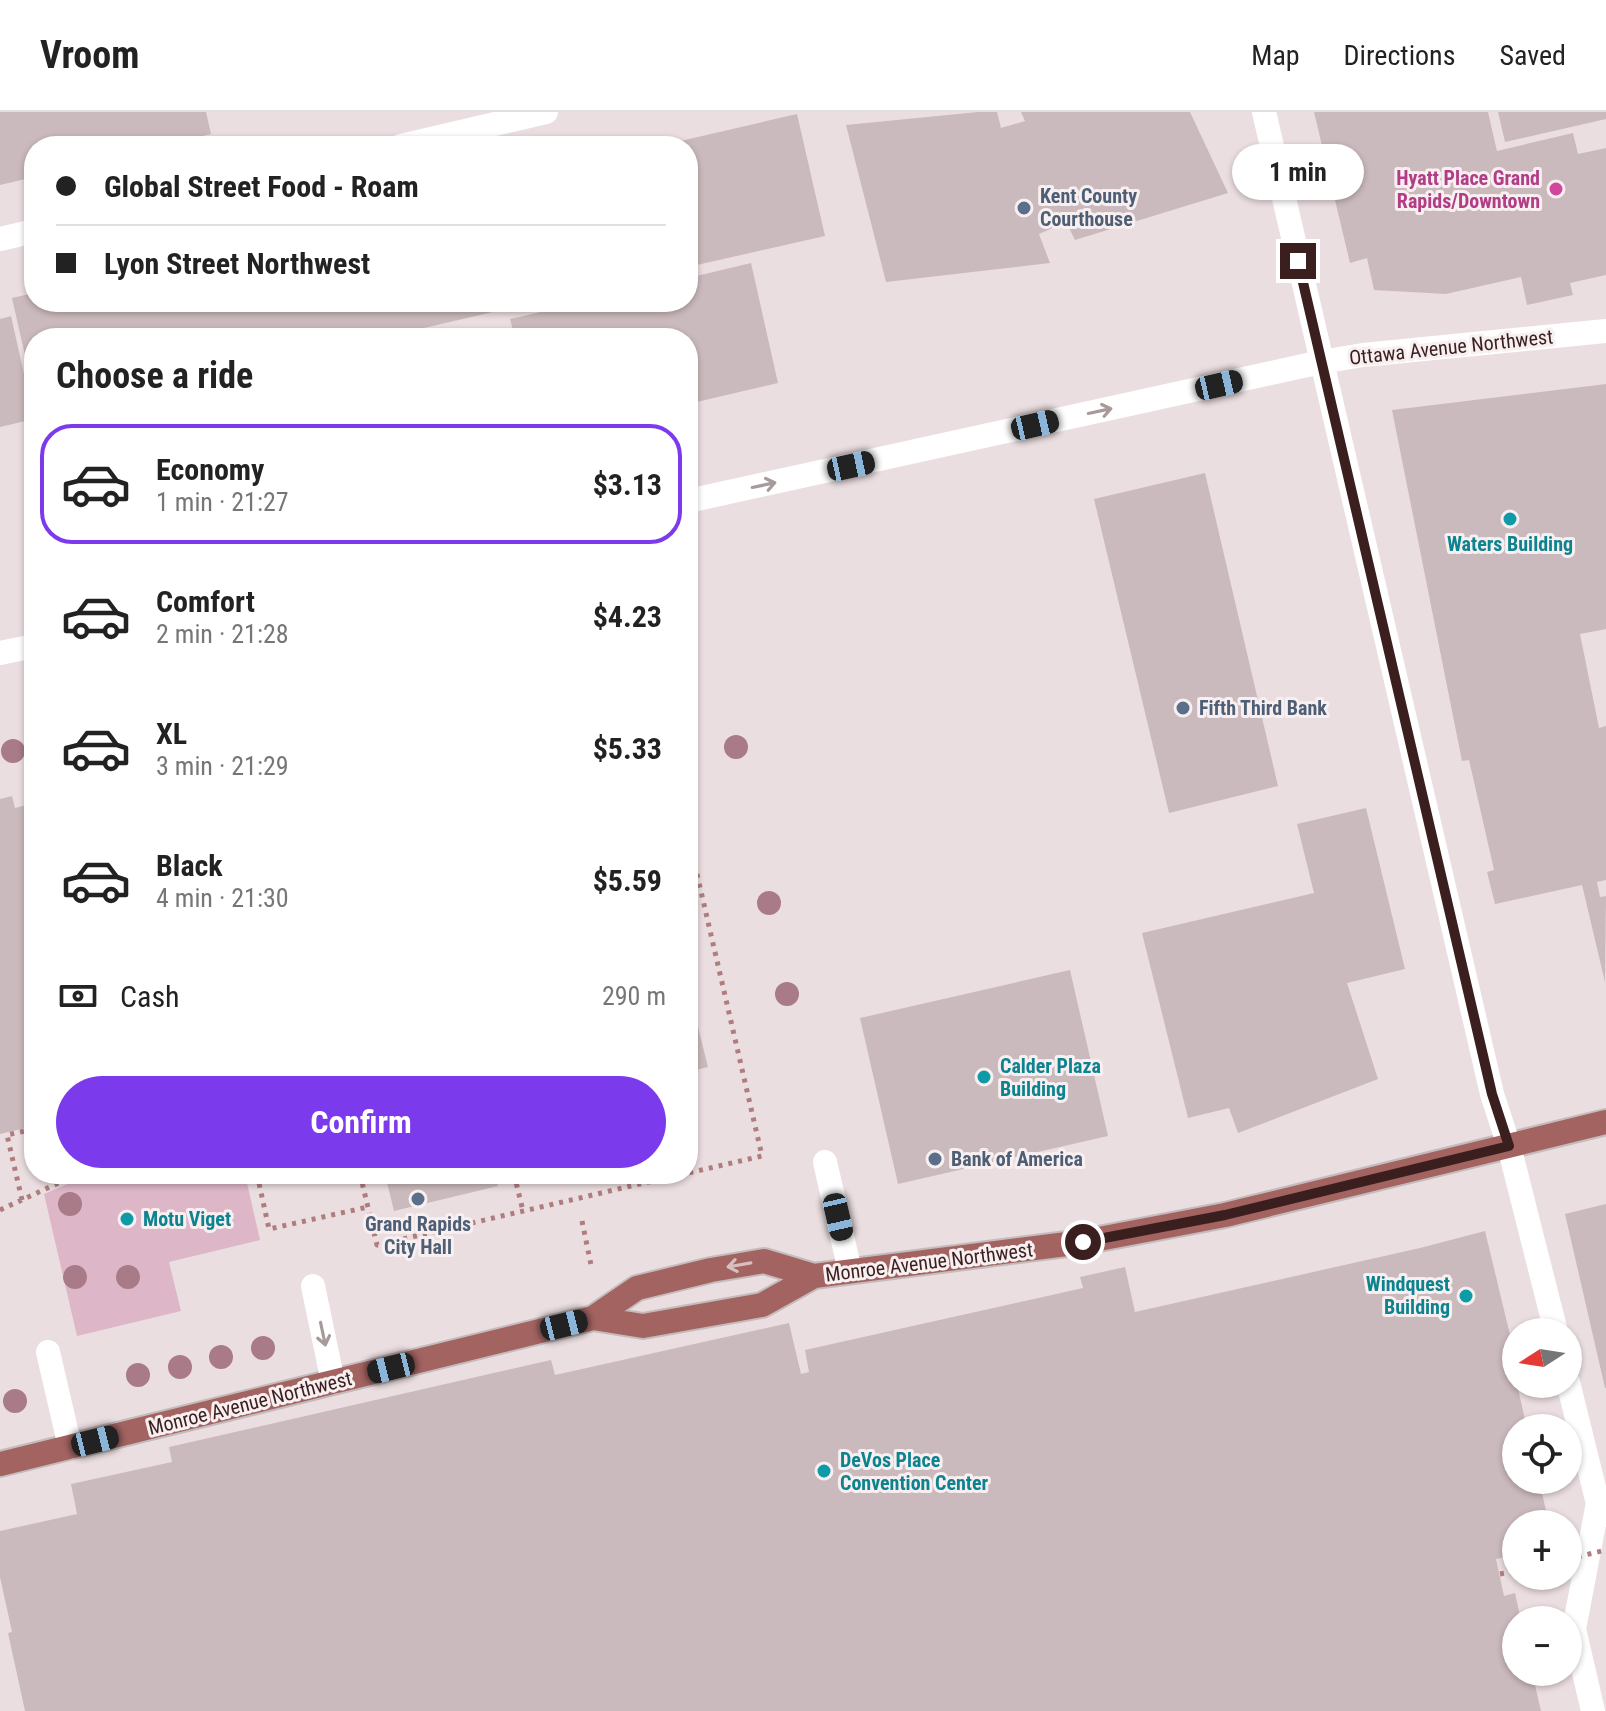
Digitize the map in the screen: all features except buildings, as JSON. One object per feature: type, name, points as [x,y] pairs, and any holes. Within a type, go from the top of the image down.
[{"type":"main road","name":"Monroe Avenue Northwest","points":[[593,1318],[643,1326],[762,1305],[814,1276],[1083,1242],[1225,1215],[1606,1122]]},
{"type":"main road","name":"Monroe Avenue Northwest","points":[[0,1464],[593,1318],[637,1288],[711,1270],[764,1261],[814,1276]]},
{"type":"street","points":[[427,136],[465,121],[546,112]]},
{"type":"street","points":[[1264,112],[1492,1094],[1509,1146],[1552,1318]]},
{"type":"street","points":[[0,239],[24,233]]},
{"type":"street","name":"Ottawa Avenue Northwest","points":[[698,499],[1321,362],[1363,355],[1606,331]]},
{"type":"street","points":[[0,653],[24,648]]},
{"type":"street","points":[[825,1162],[850,1271]]},
{"type":"street","points":[[313,1286],[333,1382]]},
{"type":"street","points":[[48,1352],[70,1447]]},
{"type":"street","points":[[1572,1398],[1606,1539]]},
{"type":"street","points":[[1593,1711],[1574,1629],[1598,1503]]},
{"type":"path","points":[[698,882],[762,1156],[698,1171]]},
{"type":"path","points":[[22,1200],[7,1135],[24,1131]]},
{"type":"path","points":[[0,1210],[56,1184]]},
{"type":"path","points":[[259,1184],[269,1229],[368,1207]]},
{"type":"path","points":[[362,1184],[377,1245],[642,1184]]},
{"type":"path","points":[[516,1184],[523,1211]]},
{"type":"path","points":[[582,1221],[591,1265]]},
{"type":"path","points":[[1582,1556],[1606,1550]]},
{"type":"shaded area","points":[[68,1184],[247,1184],[260,1240],[169,1262],[181,1311],[77,1336],[44,1194]]},
{"type":"place","name":"Hyatt Place Grand Rapids/Downtown","points":[[1556,189]]},
{"type":"place","name":"Kent County Courthouse","points":[[1024,208]]},
{"type":"place","name":"Waters Building","points":[[1510,519]]},
{"type":"place","name":"Fifth Third Bank","points":[[1183,708]]},
{"type":"place","name":"Calder Plaza Building","points":[[984,1077]]},
{"type":"place","name":"Bank of America","points":[[935,1159]]},
{"type":"place","name":"Grand Rapids City Hall","points":[[418,1199]]},
{"type":"place","name":"Motu Viget","points":[[127,1219]]},
{"type":"place","name":"Windquest Building","points":[[1466,1296]]},
{"type":"place","name":"DeVos Place Convention Center","points":[[824,1471]]},
{"type":"route","points":[[1083,1242],[1225,1215],[1509,1146],[1492,1094],[1298,261]]}]
